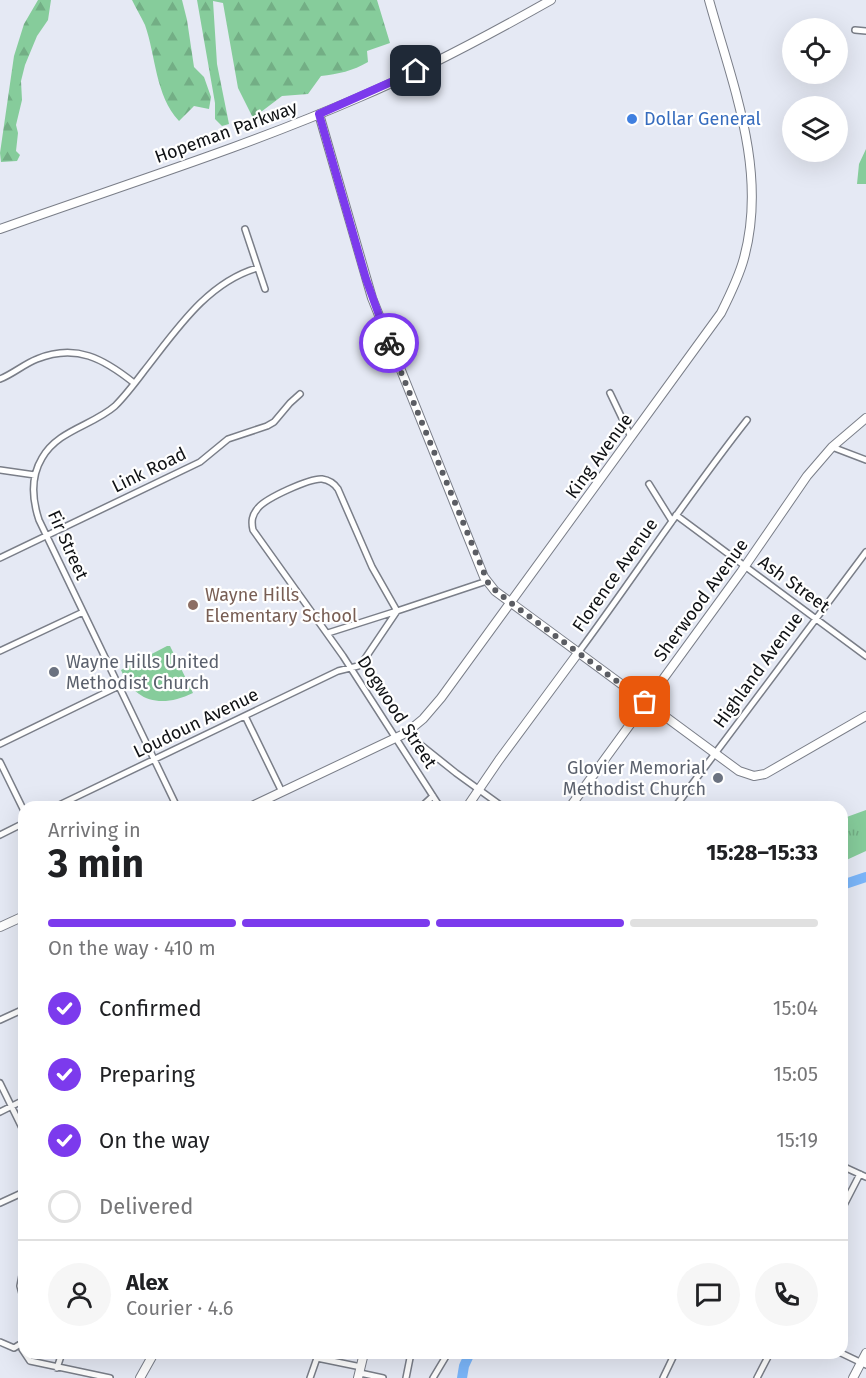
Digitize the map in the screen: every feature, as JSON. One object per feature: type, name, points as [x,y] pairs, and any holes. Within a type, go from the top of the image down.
[{"type":"street","name":"Hopeman Parkway","points":[[0,229],[319,114],[437,62],[551,0]]},
{"type":"street","name":"King Avenue","points":[[263,801],[406,733],[428,715],[721,313],[741,269],[748,243],[753,187],[749,152],[709,0]]},
{"type":"street","points":[[855,30],[866,31]]},
{"type":"street","points":[[319,114],[372,298],[487,581],[495,591],[744,774],[760,776],[866,716]]},
{"type":"street","points":[[245,229],[256,268],[265,289]]},
{"type":"street","name":"Fir Street","points":[[174,801],[39,520],[34,500],[35,475],[41,459],[54,443],[109,410],[208,296],[229,280],[256,268]]},
{"type":"street","points":[[0,378],[38,358],[70,352],[101,359],[134,383]]},
{"type":"street","points":[[610,393],[631,437]]},
{"type":"street","name":"Link Road","points":[[0,558],[200,462],[228,439],[267,426],[278,418],[300,394]]},
{"type":"street","name":"Sherwood Avenue","points":[[574,801],[745,566],[807,476],[832,447],[866,418]]},
{"type":"street","name":"Florence Avenue","points":[[471,801],[627,587],[676,515],[747,420]]},
{"type":"street","points":[[832,447],[866,459]]},
{"type":"street","points":[[0,470],[35,475]]},
{"type":"street","name":"Dogwood Street","points":[[398,611],[372,567],[338,489],[330,481],[313,480],[264,502],[256,510],[252,524],[255,536],[328,633],[436,801]]},
{"type":"street","points":[[649,484],[672,521]]},
{"type":"street","name":"Ash Street","points":[[676,515],[866,656]]},
{"type":"street","name":"Highland Avenue","points":[[679,801],[866,552]]},
{"type":"street","points":[[328,633],[487,581]]},
{"type":"street","points":[[351,668],[358,666],[364,660],[398,611]]},
{"type":"street","points":[[0,651],[82,612]]},
{"type":"street","name":"Loudoun Avenue","points":[[68,801],[338,671],[351,668]]},
{"type":"street","points":[[0,744],[119,686]]},
{"type":"street","points":[[245,716],[282,792]]},
{"type":"street","points":[[406,733],[495,801]]},
{"type":"street","points":[[0,762],[19,801]]},
{"type":"street","points":[[428,801],[433,796]]},
{"type":"street","points":[[0,835],[18,826]]},
{"type":"street","points":[[0,927],[18,919]]},
{"type":"street","points":[[0,1020],[18,1012]]},
{"type":"street","points":[[0,1083],[18,1120]]},
{"type":"street","points":[[0,1112],[18,1103]]},
{"type":"street","points":[[848,1169],[863,1176],[848,1200]]},
{"type":"street","points":[[0,1203],[18,1194]]},
{"type":"street","points":[[0,1342],[14,1348],[18,1346]]},
{"type":"street","points":[[853,1378],[863,1364],[866,1353]]},
{"type":"street","points":[[848,1356],[863,1364]]},
{"type":"street","points":[[28,1359],[57,1368],[110,1378]]},
{"type":"street","points":[[57,1368],[60,1359]]},
{"type":"street","points":[[142,1377],[151,1359]]},
{"type":"street","points":[[310,1378],[317,1359]]},
{"type":"street","points":[[320,1359],[360,1373],[383,1378]]},
{"type":"street","points":[[406,1378],[410,1359]]},
{"type":"street","points":[[433,1378],[444,1359]]},
{"type":"street","points":[[663,1378],[672,1359]]},
{"type":"street","points":[[757,1378],[767,1359]]},
{"type":"green space","points":[[38,0],[51,0],[48,20],[37,36],[21,81],[22,100],[16,125],[18,133],[16,151],[20,155],[17,161],[1,162],[0,153],[14,56],[24,24]]},
{"type":"green space","points":[[132,0],[182,0],[194,67],[204,77],[211,97],[209,109],[194,106],[179,121],[171,111],[157,75],[145,25]]},
{"type":"green space","points":[[197,0],[377,0],[390,43],[367,51],[368,62],[345,72],[321,76],[308,94],[282,96],[253,118],[238,88],[223,3],[213,1],[217,64],[229,124],[222,126],[215,119],[215,103]]},
{"type":"green space","points":[[866,149],[866,184],[857,184],[859,164]]},
{"type":"green space","points":[[170,646],[193,693],[171,700],[151,700],[134,690],[121,670]]},
{"type":"green space","points":[[866,810],[866,851],[848,859],[848,817]]},
{"type":"waterway","points":[[848,883],[866,877]]},
{"type":"waterway","points":[[462,1378],[467,1359]]},
{"type":"way so far","points":[[389,343],[489,585],[645,702]]},
{"type":"place","name":"Dollar General","points":[[632,119]]},
{"type":"place","name":"Wayne Hills Elementary School","points":[[193,605]]},
{"type":"place","name":"Wayne Hills United Methodist Church","points":[[54,672]]},
{"type":"place","name":"Glovier Memorial Methodist Church","points":[[718,778]]},
{"type":"route","points":[[389,343],[366,279],[319,114],[416,71]]}]
